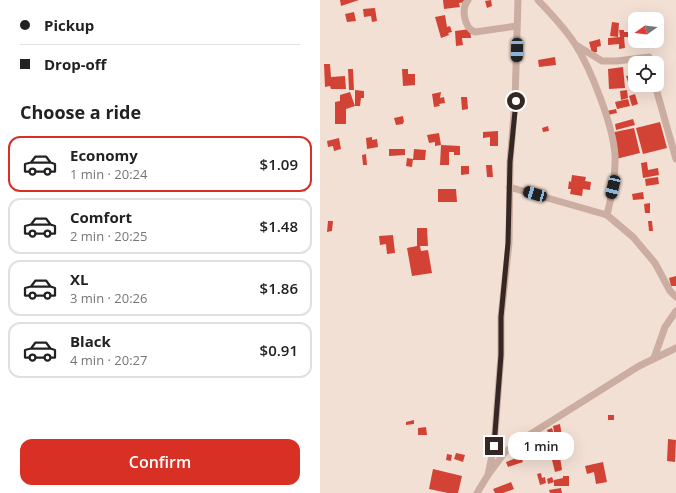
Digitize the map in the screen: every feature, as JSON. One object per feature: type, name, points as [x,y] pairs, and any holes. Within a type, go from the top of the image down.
[{"type":"street","points":[[468,0],[464,9],[466,23],[470,30],[476,32],[517,26]]},
{"type":"street","points":[[488,475],[494,446],[501,355],[501,317],[508,243],[510,162],[516,101],[518,0]]},
{"type":"street","points":[[538,0],[575,44],[595,84],[614,144],[615,156],[613,187],[607,215]]},
{"type":"street","points":[[575,44],[602,61],[628,60]]},
{"type":"street","points":[[657,92],[676,159]]},
{"type":"street","points":[[509,187],[607,215],[633,237],[655,263],[670,291],[676,297]]},
{"type":"street","points":[[654,358],[665,327],[676,311]]},
{"type":"street","points":[[477,493],[504,452],[654,358],[676,348]]},
{"type":"building","points":[[340,0],[359,0],[341,6]]},
{"type":"building","points":[[443,0],[464,0],[465,2],[459,3],[460,7],[444,9]]},
{"type":"building","points":[[491,0],[492,6],[487,8],[485,1]]},
{"type":"building","points":[[375,8],[377,21],[372,22],[371,16],[364,17],[363,9]]},
{"type":"building","points":[[354,12],[356,21],[347,22],[345,14]]},
{"type":"building","points":[[445,15],[447,27],[450,26],[452,32],[441,38],[435,17]]},
{"type":"building","points":[[612,22],[619,23],[618,37],[610,36]]},
{"type":"building","points":[[470,29],[471,38],[462,38],[463,45],[456,46],[455,31]]},
{"type":"building","points":[[619,30],[628,32],[628,37],[624,37],[625,48],[619,49],[619,44],[608,45],[608,38],[620,37]]},
{"type":"building","points":[[600,39],[601,46],[597,47],[597,52],[592,53],[589,42]]},
{"type":"building","points":[[555,57],[556,65],[539,67],[538,60]]},
{"type":"building","points":[[324,64],[330,64],[331,77],[345,76],[346,89],[331,89],[330,86],[325,87]]},
{"type":"building","points":[[623,67],[625,88],[609,89],[608,69]]},
{"type":"building","points":[[348,69],[353,69],[354,90],[349,90]]},
{"type":"building","points":[[402,69],[408,69],[408,74],[415,74],[415,85],[403,86]]},
{"type":"building","points":[[355,90],[364,91],[364,98],[361,98],[360,106],[355,106]]},
{"type":"building","points":[[627,90],[628,98],[621,100],[620,91]]},
{"type":"building","points":[[350,92],[355,106],[346,109],[346,124],[335,124],[335,102],[340,101],[340,95]]},
{"type":"building","points":[[441,92],[440,98],[444,97],[445,103],[434,107],[432,94]]},
{"type":"building","points":[[635,94],[638,104],[632,106],[629,96]]},
{"type":"building","points":[[461,97],[467,97],[468,109],[462,110]]},
{"type":"building","points":[[628,99],[630,106],[617,109],[615,102]]},
{"type":"building","points":[[616,109],[617,113],[608,115],[607,111]]},
{"type":"building","points":[[403,116],[403,124],[396,125],[394,118]]},
{"type":"building","points":[[633,119],[635,125],[616,130],[615,124]]},
{"type":"building","points":[[660,122],[667,148],[643,154],[636,128]]},
{"type":"building","points":[[548,126],[549,131],[543,132],[542,128]]},
{"type":"building","points":[[634,128],[640,153],[616,159],[610,133]]},
{"type":"building","points":[[498,131],[498,146],[490,146],[490,137],[483,138],[483,132]]},
{"type":"building","points":[[439,133],[441,145],[435,146],[435,142],[429,143],[427,135]]},
{"type":"building","points":[[372,137],[372,140],[377,139],[378,147],[367,149],[366,138]]},
{"type":"building","points":[[339,138],[341,149],[334,151],[333,146],[328,147],[327,141]]},
{"type":"building","points":[[441,145],[460,146],[460,155],[454,155],[454,152],[449,152],[449,165],[440,165]]},
{"type":"building","points":[[389,149],[405,149],[405,155],[389,156]]},
{"type":"building","points":[[414,149],[426,150],[425,160],[413,160]]},
{"type":"building","points":[[366,154],[367,165],[363,165],[362,155]]},
{"type":"building","points":[[407,158],[413,159],[412,167],[406,166]]},
{"type":"building","points":[[647,162],[648,170],[658,168],[659,175],[643,178],[641,163]]},
{"type":"building","points":[[486,165],[492,165],[493,177],[487,177]]},
{"type":"building","points":[[461,166],[469,166],[469,174],[461,175]]},
{"type":"building","points":[[572,175],[586,177],[585,181],[591,182],[590,190],[583,189],[582,196],[570,194],[571,189],[568,189],[569,181],[571,182]]},
{"type":"building","points":[[658,177],[659,184],[646,186],[645,179]]},
{"type":"building","points":[[438,189],[456,189],[457,202],[438,202]]},
{"type":"building","points":[[643,192],[644,199],[633,200],[632,194]]},
{"type":"building","points":[[650,203],[650,213],[645,213],[644,204]]},
{"type":"building","points":[[328,221],[333,221],[332,231],[327,232]]},
{"type":"building","points":[[648,221],[652,221],[653,231],[649,231]]},
{"type":"building","points":[[417,228],[427,228],[428,246],[420,246],[421,251],[428,250],[432,273],[412,276],[407,248],[417,246]]},
{"type":"building","points":[[393,235],[395,253],[387,254],[386,244],[380,245],[379,236]]},
{"type":"building","points":[[676,276],[676,286],[671,286],[669,278]]},
{"type":"building","points":[[608,415],[614,415],[614,420],[608,420]]},
{"type":"building","points":[[414,420],[414,424],[406,425],[406,422]]},
{"type":"building","points":[[560,424],[562,436],[555,437],[553,426]]},
{"type":"building","points":[[426,427],[427,435],[418,435],[418,428]]},
{"type":"building","points":[[552,428],[556,441],[545,445],[542,434],[548,433],[547,430]]},
{"type":"building","points":[[540,434],[542,443],[537,445],[535,436]]},
{"type":"building","points":[[668,439],[676,440],[675,462],[667,461]]},
{"type":"building","points":[[456,453],[465,455],[463,462],[454,459]]},
{"type":"building","points":[[447,454],[452,455],[451,461],[446,460]]},
{"type":"building","points":[[557,455],[558,458],[560,457],[562,470],[555,472],[551,456]]},
{"type":"building","points":[[521,456],[523,462],[508,467],[506,462]]},
{"type":"building","points":[[603,462],[607,482],[596,484],[594,472],[587,474],[585,466]]},
{"type":"building","points":[[433,469],[462,476],[458,493],[448,493],[429,489]]},
{"type":"building","points":[[541,473],[542,478],[545,477],[546,483],[540,485],[537,474]]},
{"type":"building","points":[[563,476],[569,476],[569,486],[554,486],[554,480],[563,478]]},
{"type":"building","points":[[552,477],[554,482],[548,484],[547,479]]},
{"type":"building","points":[[511,482],[514,489],[503,493],[495,493],[493,489]]},
{"type":"building","points":[[561,488],[562,493],[550,493],[549,490]]},
{"type":"route","points":[[494,446],[501,355],[501,317],[509,226],[510,162],[516,101]]}]
